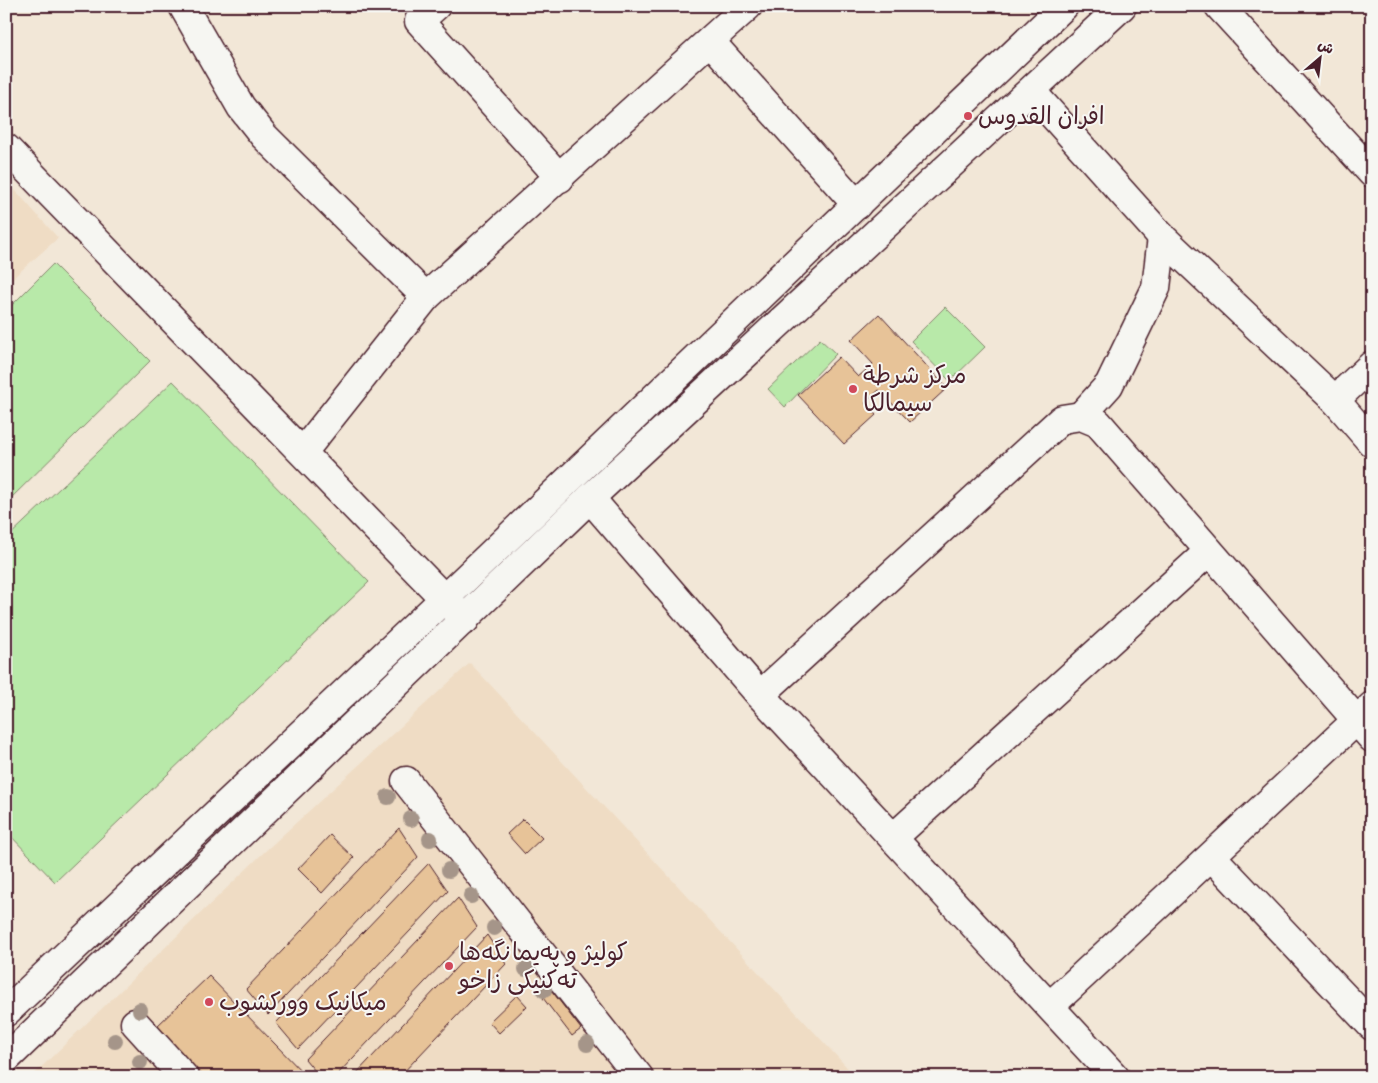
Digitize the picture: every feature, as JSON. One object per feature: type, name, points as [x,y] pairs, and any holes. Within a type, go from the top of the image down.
[{"type":"street","points":[[183,6],[241,107],[264,136],[426,296]]},
{"type":"street","points":[[303,452],[426,296],[560,178],[748,6]]},
{"type":"street","points":[[6,1012],[444,598],[1064,6]]},
{"type":"street","points":[[6,1060],[590,498],[1032,92],[1122,6]]},
{"type":"street","points":[[1219,6],[1372,173]]},
{"type":"street","points":[[420,11],[560,178]]},
{"type":"street","points":[[710,42],[856,205]]},
{"type":"street","points":[[1032,92],[1162,237],[1335,400],[1372,443]]},
{"type":"street","points":[[6,148],[465,620]]},
{"type":"street","points":[[1081,416],[1109,385],[1156,288],[1162,237]]},
{"type":"street","points":[[1335,400],[1372,364]]},
{"type":"street","points":[[760,695],[1062,419],[1081,416],[1098,423],[1208,552],[1367,721],[1212,857],[1050,1006]]},
{"type":"street","points":[[590,498],[760,695],[1116,1077]]},
{"type":"street","points":[[893,838],[1208,552]]},
{"type":"street","points":[[406,781],[639,1077]]},
{"type":"street","points":[[1212,857],[1372,1026]]},
{"type":"street","points":[[134,1024],[184,1077]]},
{"type":"shaded area","points":[[6,180],[58,238],[6,284]]},
{"type":"shaded area","name":"كوليژ و په‌يمانگه‌ها ته‌كنيكى زاخو","points":[[470,663],[856,1077],[31,1077],[261,855]]},
{"type":"green space","points":[[53,264],[150,361],[6,503],[6,311]]},
{"type":"green space","points":[[945,307],[985,347],[950,381],[911,341]]},
{"type":"green space","points":[[820,339],[836,354],[785,407],[768,389]]},
{"type":"green space","points":[[173,381],[369,582],[55,882],[6,831],[6,539]]},
{"type":"building","points":[[879,314],[947,388],[910,422],[879,390],[865,403],[876,415],[844,444],[798,395],[839,357],[858,377],[873,364],[851,340]]},
{"type":"building","points":[[523,819],[542,838],[525,854],[507,834]]},
{"type":"building","points":[[399,828],[418,857],[268,1015],[246,989]]},
{"type":"building","points":[[330,835],[354,858],[322,893],[298,869]]},
{"type":"building","points":[[429,863],[448,891],[298,1049],[276,1023]]},
{"type":"building","points":[[458,898],[477,927],[335,1077],[320,1077],[305,1059]]},
{"type":"building","points":[[487,935],[506,964],[399,1077],[353,1077]]},
{"type":"building","name":"میکانیک وورکشوب","points":[[209,976],[307,1077],[204,1077],[156,1027]]},
{"type":"building","points":[[552,991],[581,1029],[572,1036],[543,998]]},
{"type":"building","points":[[517,995],[527,1006],[499,1033],[489,1022]]},
{"type":"place","name":"افران القدوس","points":[[968,116]]},
{"type":"place","name":"مركز شرطة سيمالكا","points":[[853,389]]},
{"type":"place","name":"كوليژ و په‌يمانگه‌ها ته‌كنيكى زاخو","points":[[449,966]]},
{"type":"place","name":"میکانیک وورکشوب","points":[[209,1002]]}]
